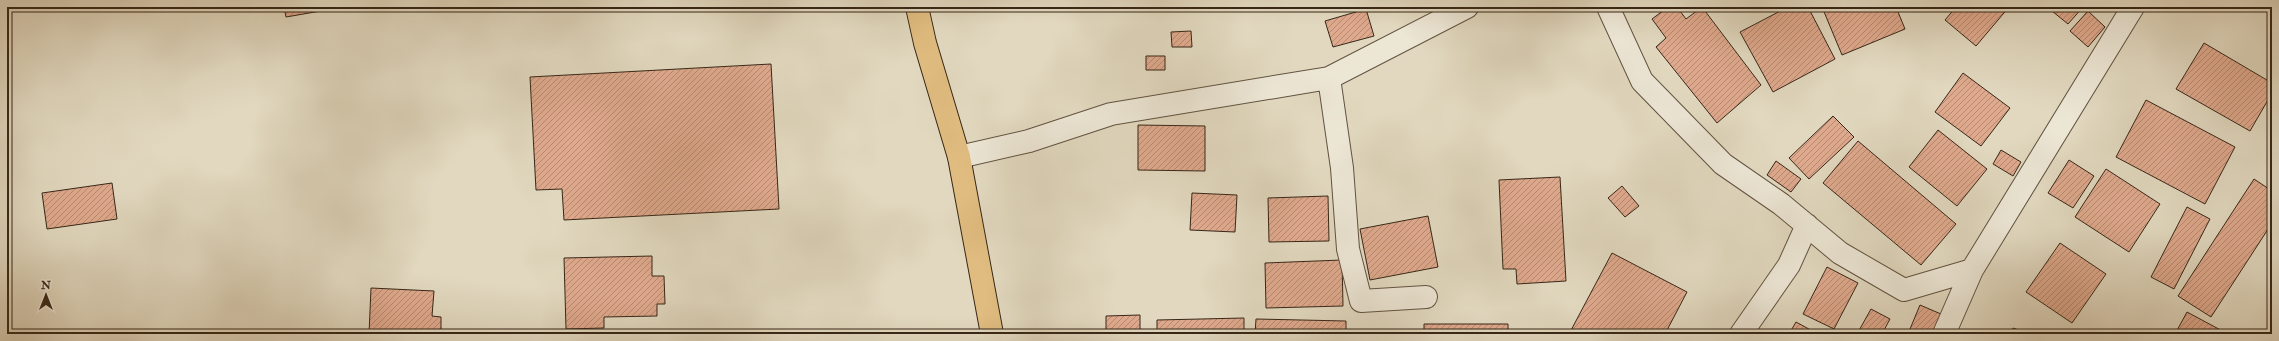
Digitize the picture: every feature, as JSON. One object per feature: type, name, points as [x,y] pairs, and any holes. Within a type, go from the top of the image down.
[{"type":"main road","points":[[917,7],[924,43],[959,158],[992,334]]},
{"type":"street","points":[[959,158],[1029,141],[1111,114],[1329,78],[1466,7]]},
{"type":"street","points":[[1608,7],[1642,81],[1723,164],[1781,204],[1840,253],[1904,290],[1972,270]]},
{"type":"street","points":[[1944,334],[1972,270],[2133,7]]},
{"type":"street","points":[[1329,78],[1342,168],[1348,248],[1361,301],[1426,297]]},
{"type":"street","points":[[1741,334],[1789,265],[1807,225]]},
{"type":"building","points":[[284,7],[344,7],[286,17]]},
{"type":"building","points":[[1668,7],[1677,7],[1686,19],[1702,7],[1761,85],[1717,123],[1656,47],[1666,38],[1652,19]]},
{"type":"building","points":[[1788,7],[1808,7],[1835,59],[1773,92],[1740,32]]},
{"type":"building","points":[[1822,7],[1896,7],[1905,29],[1842,55]]},
{"type":"building","points":[[1956,7],[2009,7],[1976,46],[1945,20]]},
{"type":"building","points":[[2047,7],[2083,7],[2068,24]]},
{"type":"building","points":[[1366,9],[1374,36],[1333,47],[1325,21]]},
{"type":"building","points":[[2088,11],[2105,27],[2088,47],[2070,31]]},
{"type":"building","points":[[1191,31],[1192,47],[1172,47],[1171,32]]},
{"type":"building","points":[[2204,43],[2272,83],[2272,93],[2250,131],[2176,89]]},
{"type":"building","points":[[1146,56],[1165,56],[1165,70],[1146,70]]},
{"type":"building","points":[[771,64],[779,209],[564,220],[562,189],[536,190],[530,77]]},
{"type":"building","points":[[1963,73],[2010,108],[1981,146],[1935,112]]},
{"type":"building","points":[[2146,100],[2235,147],[2205,204],[2116,157]]},
{"type":"building","points":[[1833,116],[1854,137],[1809,179],[1789,158]]},
{"type":"building","points":[[1138,125],[1205,126],[1205,171],[1138,170]]},
{"type":"building","points":[[1938,130],[1987,169],[1957,206],[1909,167]]},
{"type":"building","points":[[1858,141],[1956,224],[1921,265],[1823,183]]},
{"type":"building","points":[[2001,150],[2021,162],[2013,176],[1993,164]]},
{"type":"building","points":[[2069,160],[2094,176],[2073,208],[2048,193]]},
{"type":"building","points":[[1776,161],[1801,179],[1791,192],[1767,175]]},
{"type":"building","points":[[2106,169],[2160,204],[2129,252],[2075,217]]},
{"type":"building","points":[[1560,177],[1566,281],[1517,284],[1516,269],[1503,269],[1499,180]]},
{"type":"building","points":[[2254,179],[2272,191],[2272,223],[2211,317],[2178,296]]},
{"type":"building","points":[[112,183],[117,219],[47,229],[42,193]]},
{"type":"building","points":[[1622,186],[1639,206],[1625,217],[1608,198]]},
{"type":"building","points":[[1192,193],[1237,195],[1235,232],[1190,230]]},
{"type":"building","points":[[1328,196],[1329,241],[1269,242],[1268,198]]},
{"type":"building","points":[[2187,207],[2210,219],[2174,289],[2151,277]]},
{"type":"building","points":[[1428,216],[1438,267],[1370,280],[1360,229]]},
{"type":"building","points":[[2060,243],[2106,274],[2072,323],[2026,292]]},
{"type":"building","points":[[1612,253],[1687,292],[1665,334],[1569,334]]},
{"type":"building","points":[[652,256],[652,276],[664,276],[665,304],[657,304],[657,316],[604,317],[604,328],[566,329],[564,258]]},
{"type":"building","points":[[1342,260],[1343,306],[1266,308],[1265,263]]},
{"type":"building","points":[[1827,267],[1858,283],[1834,329],[1803,314]]},
{"type":"building","points":[[371,288],[434,291],[432,316],[441,317],[441,334],[369,334]]},
{"type":"building","points":[[1920,305],[1941,314],[1933,334],[1922,334],[1910,329]]},
{"type":"building","points":[[1871,309],[1890,319],[1882,334],[1857,334]]},
{"type":"building","points":[[2187,312],[2228,334],[2175,334]]},
{"type":"building","points":[[1140,315],[1140,334],[1106,334],[1106,316]]},
{"type":"building","points":[[1244,318],[1244,334],[1157,334],[1157,320]]},
{"type":"building","points":[[1256,319],[1346,321],[1346,334],[1255,334]]},
{"type":"building","points":[[1796,322],[1818,334],[1789,334]]},
{"type":"building","points":[[1424,324],[1508,324],[1508,334],[1424,334]]},
{"type":"building","points":[[2013,328],[2030,334],[2011,334]]}]
